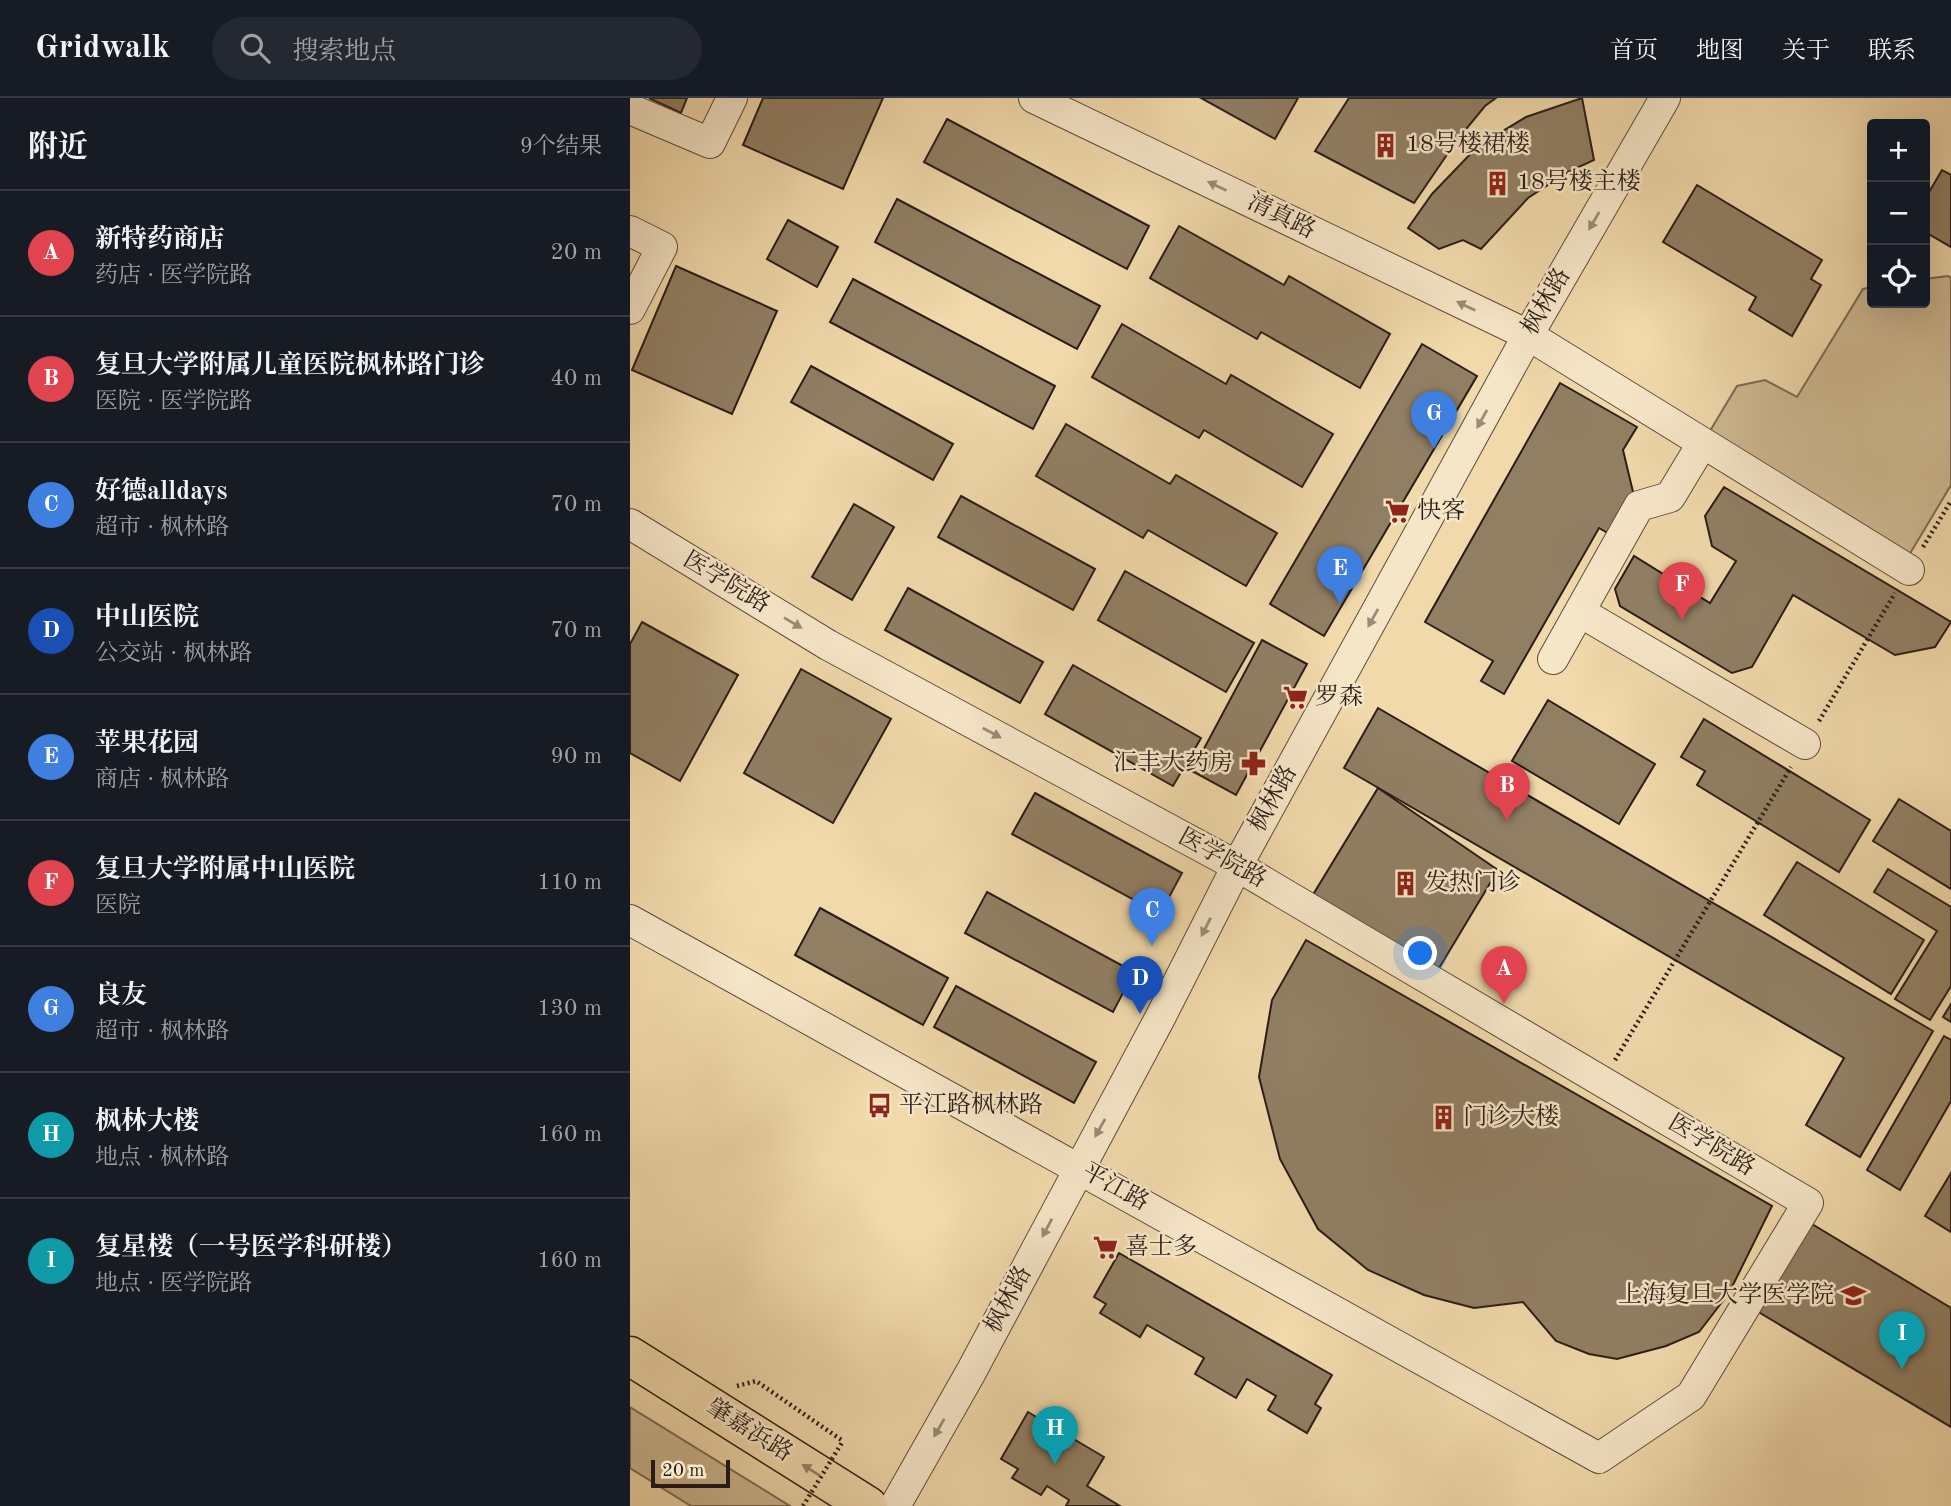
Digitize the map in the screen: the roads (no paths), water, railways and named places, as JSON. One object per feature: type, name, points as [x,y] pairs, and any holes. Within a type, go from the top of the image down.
[{"type":"main road","name":"肇嘉浜路","points":[[630,1356],[868,1506]]},
{"type":"street","points":[[630,109],[710,143],[732,98]]},
{"type":"street","name":"清真路","points":[[1034,98],[1528,335],[1909,570]]},
{"type":"street","name":"枫林路","points":[[895,1506],[971,1372],[1078,1167],[1160,1018],[1237,866],[1528,335],[1665,98]]},
{"type":"street","points":[[630,231],[662,247],[630,310]]},
{"type":"street","points":[[1553,659],[1639,506],[1670,497],[1702,444]]},
{"type":"street","name":"医学院路","points":[[630,524],[828,645],[1237,866],[1808,1203],[1691,1395],[1599,1458]]},
{"type":"street","points":[[1580,612],[1805,744]]},
{"type":"street","name":"平江路","points":[[630,920],[1599,1458]]},
{"type":"place","name":"18号楼裙楼","points":[[1386,145]]},
{"type":"place","name":"18号楼主楼","points":[[1497,183]]},
{"type":"place","name":"良友","points":[[1434,449]]},
{"type":"place","name":"快客","points":[[1397,512]]},
{"type":"place","name":"苹果花园","points":[[1340,604]]},
{"type":"place","name":"复旦大学附属中山医院","points":[[1682,620]]},
{"type":"place","name":"罗森","points":[[1295,698]]},
{"type":"place","name":"汇丰大药房","points":[[1253,764]]},
{"type":"place","name":"复旦大学附属儿童医院枫林路门诊","points":[[1507,821]]},
{"type":"place","name":"发热门诊","points":[[1405,884]]},
{"type":"place","name":"好德alldays","points":[[1152,946]]},
{"type":"place","name":"新特药商店","points":[[1504,1004]]},
{"type":"place","name":"中山医院","points":[[1140,1014]]},
{"type":"place","name":"平江路枫林路","points":[[879,1106]]},
{"type":"place","name":"门诊大楼","points":[[1443,1118]]},
{"type":"place","name":"喜士多","points":[[1105,1248]]},
{"type":"place","name":"上海复旦大学医学院","points":[[1854,1296]]},
{"type":"place","name":"复星楼（一号医学科研楼）","points":[[1902,1369]]},
{"type":"place","name":"枫林大楼","points":[[1055,1464]]}]
